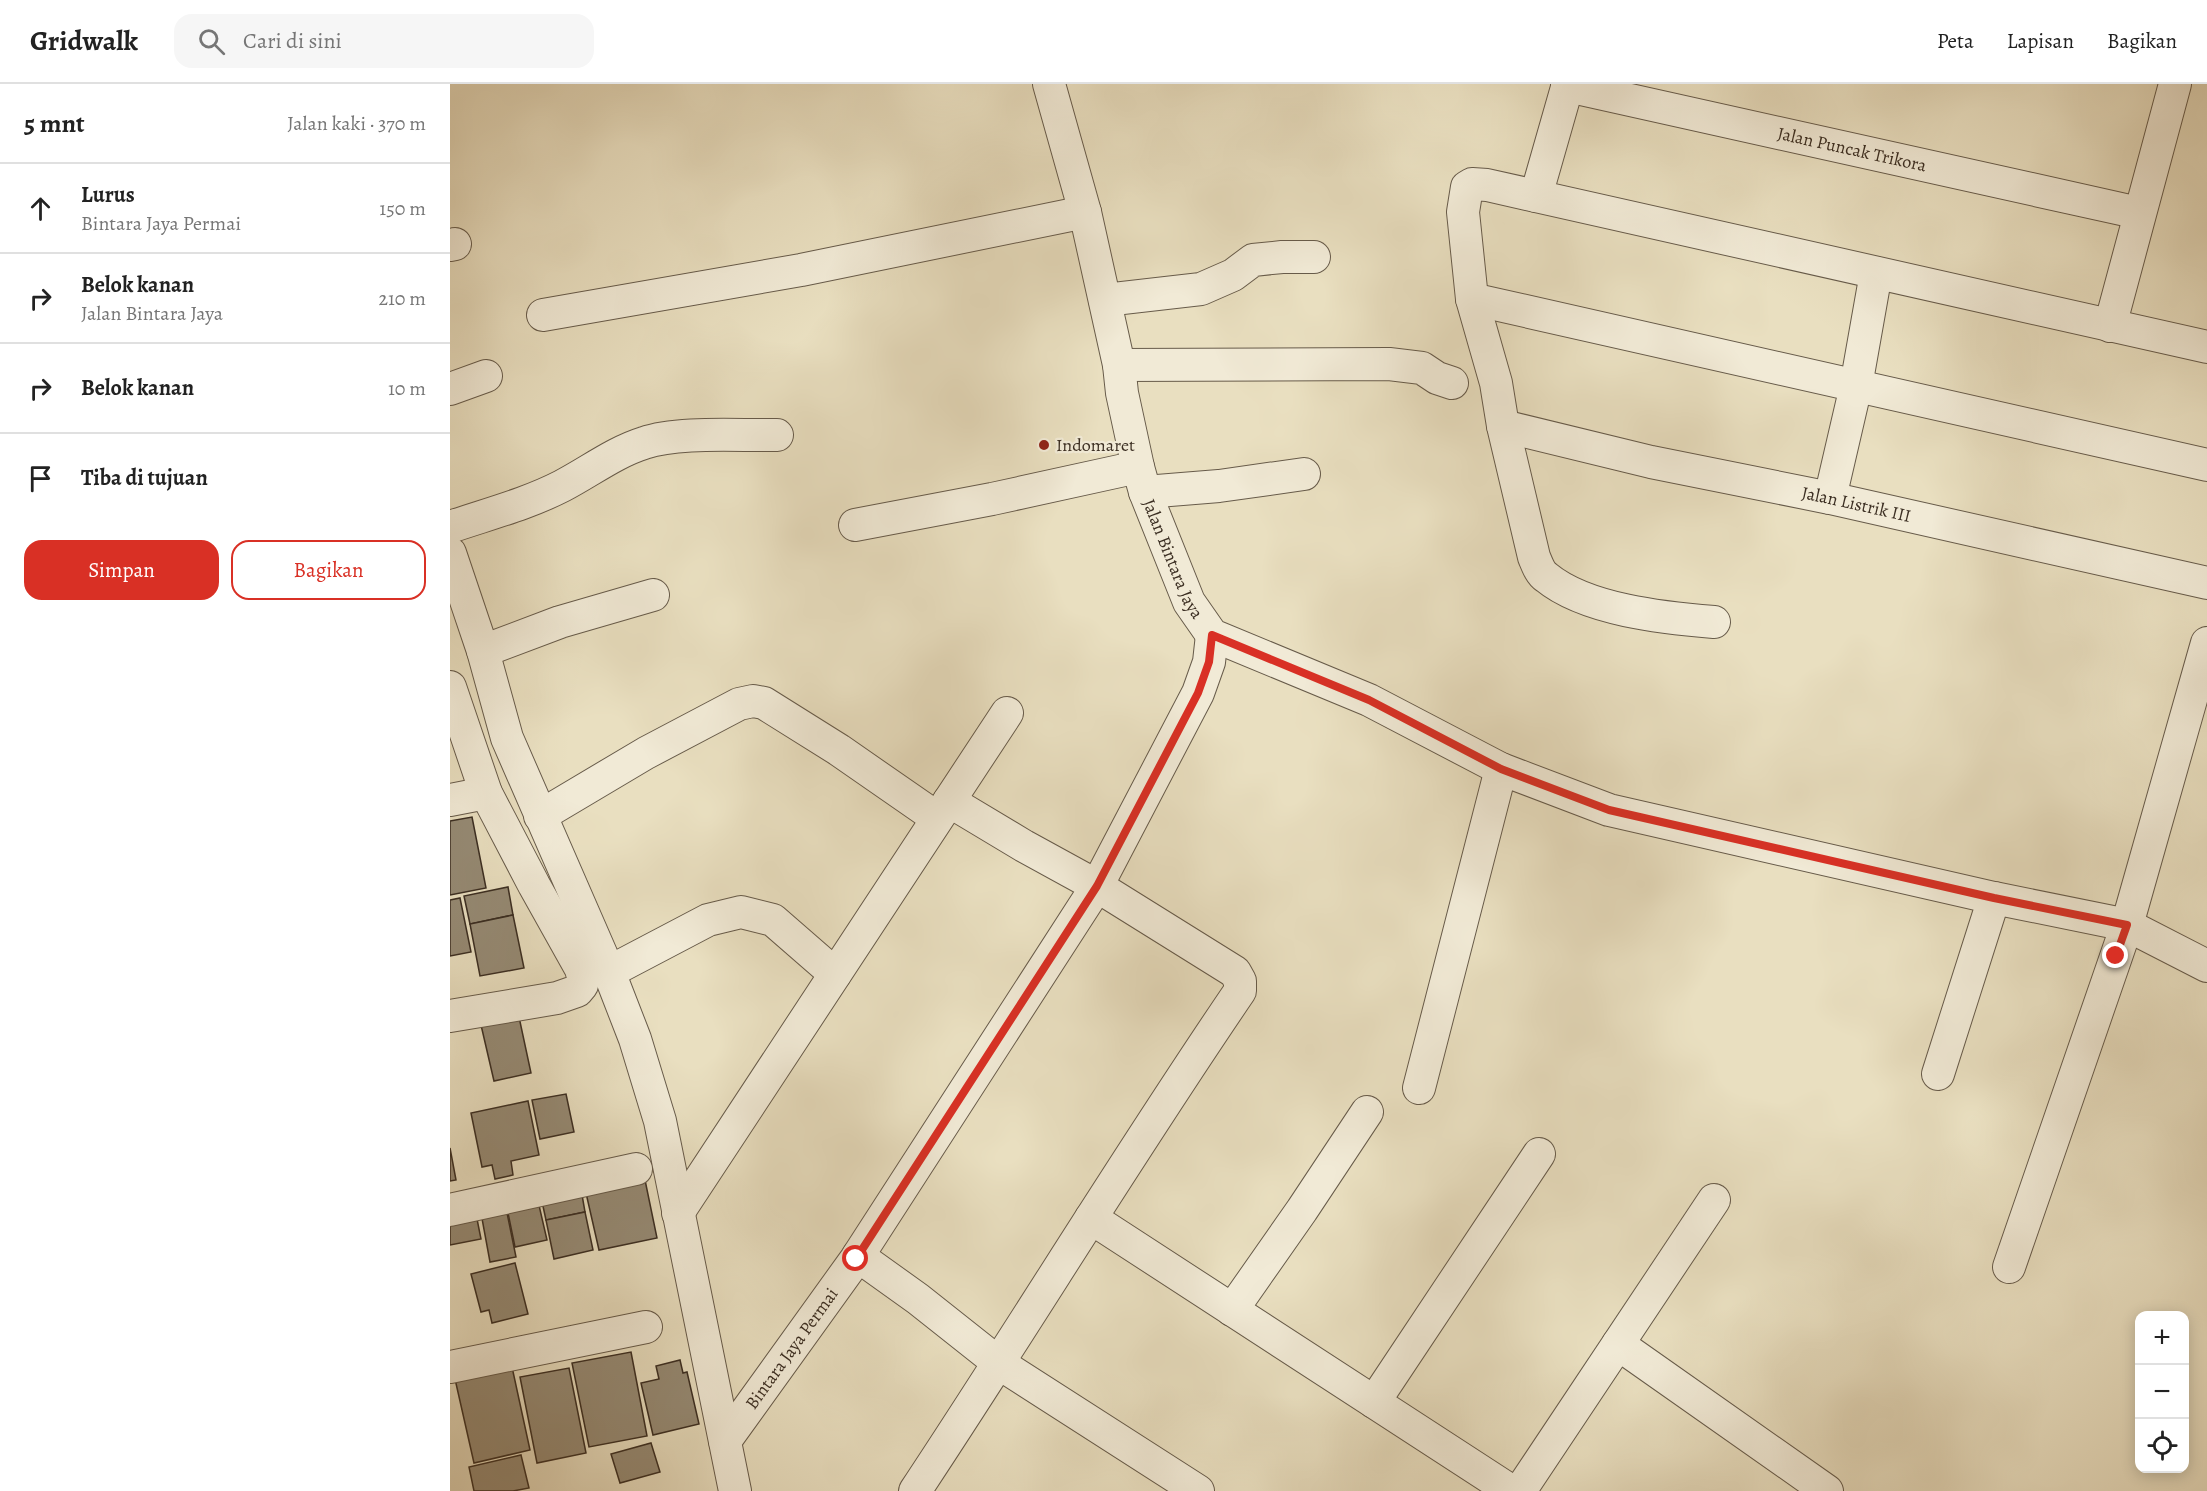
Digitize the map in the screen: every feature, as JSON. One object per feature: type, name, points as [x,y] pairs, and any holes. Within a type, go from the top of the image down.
[{"type":"street","name":"Jalan Bintara Jaya","points":[[1049,84],[1085,212],[1141,480],[1189,602],[1212,635],[1369,700],[1501,769],[1609,810],[1994,898],[2127,925],[2207,966]]},
{"type":"street","points":[[2110,326],[2175,84]]},
{"type":"street","points":[[1536,196],[1567,85]]},
{"type":"street","name":"Jalan Puncak Trikora","points":[[1567,85],[2139,213]]},
{"type":"street","points":[[1714,622],[1676,619],[1611,608],[1568,590],[1544,576],[1534,557],[1503,426],[1496,383],[1472,299],[1463,212],[1467,187],[1472,184],[1536,196],[2207,347]]},
{"type":"street","points":[[543,315],[801,270],[1085,212]]},
{"type":"street","points":[[1105,300],[1201,290],[1233,275],[1253,260],[1314,257]]},
{"type":"street","points":[[1830,498],[1856,386],[1876,273]]},
{"type":"street","points":[[1472,299],[2207,465]]},
{"type":"street","points":[[1119,366],[1389,364],[1422,368],[1437,378],[1452,383]]},
{"type":"street","points":[[450,389],[486,376]]},
{"type":"street","name":"Jalan Listrik III","points":[[1503,426],[1651,462],[1830,498],[2207,583]]},
{"type":"street","points":[[450,527],[538,497],[645,442],[681,437],[777,435]]},
{"type":"street","points":[[855,525],[992,499],[1141,480],[1219,486],[1304,474]]},
{"type":"street","points":[[450,553],[483,651],[507,738],[609,972],[635,1039],[660,1121],[735,1491]]},
{"type":"street","points":[[483,651],[560,622],[653,595]]},
{"type":"street","name":"Bintara Jaya Permai","points":[[724,1441],[858,1256],[1097,886],[1198,693],[1209,662],[1212,635]]},
{"type":"street","points":[[2009,1267],[2127,925],[2207,643]]},
{"type":"street","points":[[450,687],[486,793],[581,969],[583,977],[582,985],[577,991],[557,998],[450,1016]]},
{"type":"street","points":[[540,816],[646,753],[740,704],[753,701],[764,703],[839,750],[943,809],[1024,846],[1097,886],[1235,972],[1240,981],[1240,991],[1184,1073],[1000,1364],[915,1491]]},
{"type":"street","points":[[678,1213],[1007,713]]},
{"type":"street","points":[[1419,1088],[1501,769]]},
{"type":"street","points":[[450,800],[486,793]]},
{"type":"street","points":[[1938,1074],[1994,898]]},
{"type":"street","points":[[609,972],[708,920],[741,912],[773,920],[835,974]]},
{"type":"street","points":[[1232,1310],[1367,1112]]},
{"type":"street","points":[[1374,1402],[1539,1154]]},
{"type":"street","points":[[450,1210],[636,1169]]},
{"type":"street","points":[[1520,1491],[1714,1200]]},
{"type":"street","points":[[1091,1218],[1511,1491]]},
{"type":"street","points":[[858,1256],[918,1299],[1000,1364],[1198,1491]]},
{"type":"street","points":[[450,1367],[646,1327]]},
{"type":"street","points":[[1618,1344],[1827,1491]]},
{"type":"building","points":[[472,817],[486,888],[450,895],[450,821]]},
{"type":"building","points":[[508,887],[513,915],[470,924],[464,896]]},
{"type":"building","points":[[460,898],[471,952],[450,956],[450,900]]},
{"type":"building","points":[[513,915],[524,968],[480,976],[470,924]]},
{"type":"building","points":[[519,1017],[531,1073],[494,1081],[481,1025]]},
{"type":"building","points":[[566,1094],[574,1132],[540,1139],[532,1100]]},
{"type":"building","points":[[528,1101],[539,1155],[511,1161],[513,1175],[495,1179],[492,1165],[482,1167],[471,1113]]},
{"type":"building","points":[[450,1148],[456,1180],[450,1181]]},
{"type":"building","points":[[645,1180],[657,1238],[599,1250],[586,1193]]},
{"type":"building","points":[[581,1189],[585,1212],[546,1220],[541,1197]]},
{"type":"building","points":[[538,1201],[547,1240],[515,1247],[507,1208]]},
{"type":"building","points":[[506,1208],[516,1257],[490,1262],[481,1213]]},
{"type":"building","points":[[585,1212],[593,1250],[554,1259],[546,1220]]},
{"type":"building","points":[[476,1214],[481,1239],[450,1245],[450,1220]]},
{"type":"building","points":[[515,1263],[528,1314],[492,1323],[489,1310],[481,1312],[471,1274]]},
{"type":"building","points":[[631,1352],[647,1436],[589,1447],[572,1363]]},
{"type":"building","points":[[680,1360],[683,1373],[687,1372],[699,1424],[653,1435],[641,1383],[659,1379],[656,1366]]},
{"type":"building","points":[[512,1367],[530,1450],[474,1463],[455,1379]]},
{"type":"building","points":[[569,1368],[586,1453],[537,1463],[520,1377]]},
{"type":"building","points":[[651,1443],[660,1472],[620,1483],[611,1454]]},
{"type":"building","points":[[521,1455],[529,1488],[513,1491],[474,1491],[469,1467]]},
{"type":"place","name":"Indomaret","points":[[1044,445]]},
{"type":"route","points":[[856,1259],[1097,886],[1198,693],[1209,662],[1212,635],[1369,700],[1501,769],[1609,810],[1994,898],[2127,925],[2116,956]]}]
